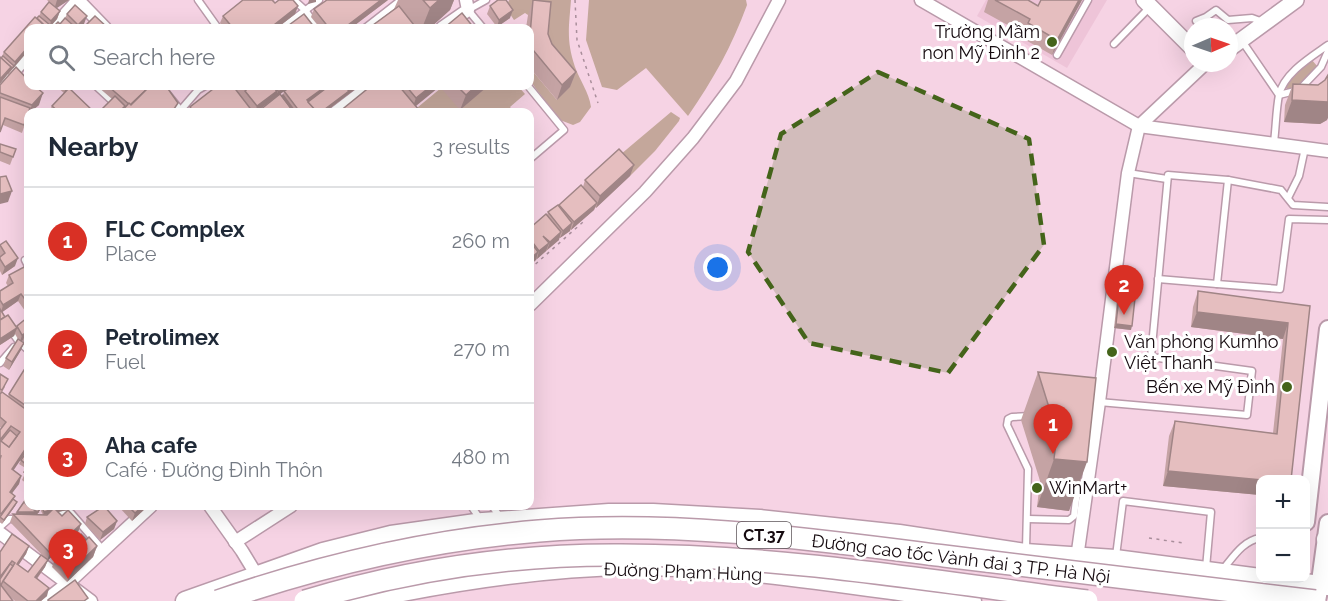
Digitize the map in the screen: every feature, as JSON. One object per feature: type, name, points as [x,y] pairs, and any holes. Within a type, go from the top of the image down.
[{"type":"highway","name":"Đường cao tốc Vành đai 3 TP. Hà Nội","points":[[218,601],[331,565],[398,550],[468,538],[612,528],[680,529],[769,536],[1308,584]]},
{"type":"highway","name":"Đường cao tốc Vành đai 3 TP. Hà Nội","points":[[305,601],[403,576],[471,565],[541,558],[613,555],[743,560],[1087,601]]},
{"type":"main road","points":[[1310,480],[1328,329]]},
{"type":"main road","points":[[184,601],[323,552],[391,535],[483,522],[609,513],[760,519],[899,534],[1025,554],[1115,559],[1256,577]]},
{"type":"main road","points":[[695,569],[698,515]]},
{"type":"main road","points":[[1297,601],[1308,584],[1327,535]]},
{"type":"main road","name":"Đường Phạm Hùng","points":[[358,601],[463,581],[551,571],[628,566],[757,574],[972,601]]},
{"type":"street","points":[[57,24],[78,0],[101,24]]},
{"type":"street","points":[[534,301],[645,192],[693,138],[736,81],[779,0]]},
{"type":"street","points":[[921,0],[1139,126],[1274,142],[1328,151]]},
{"type":"street","points":[[1238,43],[1296,0]]},
{"type":"street","points":[[1147,3],[1184,40]]},
{"type":"street","points":[[446,24],[467,5]]},
{"type":"street","points":[[0,87],[24,60]]},
{"type":"street","points":[[1077,558],[1128,173],[1139,126],[1196,72]]},
{"type":"street","points":[[157,90],[174,108]]},
{"type":"street","points":[[340,108],[361,90]]},
{"type":"street","points":[[45,601],[68,583],[147,510]]},
{"type":"street","points":[[213,510],[256,574]]},
{"type":"street","points":[[235,542],[285,510]]},
{"type":"street","points":[[0,533],[92,601]]},
{"type":"lane","points":[[198,0],[215,24]]},
{"type":"lane","points":[[294,0],[315,24]]},
{"type":"lane","points":[[287,24],[319,0]]},
{"type":"lane","points":[[370,24],[401,0]]},
{"type":"lane","points":[[480,24],[467,5],[486,0]]},
{"type":"lane","points":[[1057,55],[1088,0]]},
{"type":"lane","points":[[1114,44],[1147,3]]},
{"type":"lane","points":[[1204,18],[1216,10],[1226,18]]},
{"type":"lane","points":[[1238,19],[1252,18],[1264,22]]},
{"type":"lane","points":[[1274,142],[1279,95],[1287,79],[1328,45]]},
{"type":"lane","points":[[1238,47],[1279,95]]},
{"type":"lane","points":[[1279,95],[1296,92],[1321,67],[1328,51]]},
{"type":"lane","points":[[1321,67],[1328,72]]},
{"type":"lane","points":[[100,90],[120,108]]},
{"type":"lane","points":[[182,108],[198,90]]},
{"type":"lane","points":[[531,90],[564,130],[534,156]]},
{"type":"lane","points":[[1288,198],[1299,176],[1305,147]]},
{"type":"lane","points":[[1128,173],[1167,180]]},
{"type":"lane","points":[[1096,410],[1247,415],[1252,371],[1151,357],[1168,174],[1228,180],[1281,190],[1293,205],[1328,207]]},
{"type":"lane","points":[[1217,284],[1228,180]]},
{"type":"lane","points":[[1158,279],[1280,289],[1289,219],[1328,220]]},
{"type":"lane","points":[[6,323],[24,346]]},
{"type":"lane","points":[[0,363],[19,342]]},
{"type":"lane","points":[[1025,554],[1028,469],[1007,425],[1008,419],[1012,417],[1043,415]]},
{"type":"lane","points":[[1028,519],[1069,520],[1074,516],[1078,482]]},
{"type":"lane","points":[[1115,559],[1123,501],[1211,512],[1213,572]]},
{"type":"lane","points":[[474,510],[483,522]]},
{"type":"lane","points":[[495,510],[503,521]]},
{"type":"lane","points":[[45,516],[71,513],[103,550]]},
{"type":"lane","points":[[81,523],[89,517]]},
{"type":"lane","points":[[0,527],[9,519],[27,519]]},
{"type":"lane","points":[[1213,572],[1250,540],[1256,539]]},
{"type":"path","points":[[575,0],[577,40],[598,103]]},
{"type":"path","points":[[534,265],[583,222]]},
{"type":"path","points":[[1149,538],[1184,543]]},
{"type":"highlighted area","points":[[878,72],[1029,139],[1044,245],[948,373],[809,343],[748,252],[781,134]]},
{"type":"shaded area","points":[[509,0],[571,0],[570,49],[591,107],[580,122],[573,125],[560,120],[534,86],[534,73],[557,100],[534,33],[534,24],[531,24],[525,13],[514,20],[506,8]]},
{"type":"shaded area","points":[[589,0],[746,0],[747,5],[721,62],[688,116],[646,68],[617,90],[602,87],[586,40]]},
{"type":"shaded area","name":"Trường Mầm non Mỹ Đình 2","points":[[986,0],[1107,0],[1067,68],[977,16]]},
{"type":"shaded area","points":[[1311,59],[1318,67],[1291,93],[1284,86]]},
{"type":"shaded area","points":[[439,90],[522,90],[525,94],[511,108],[417,108]]},
{"type":"shaded area","points":[[671,112],[680,118],[679,121],[655,151],[630,176],[614,160]]},
{"type":"building","points":[[243,0],[272,0],[275,3],[279,0],[293,0],[298,6],[275,24],[230,24],[223,16]]},
{"type":"building","points":[[327,0],[381,0],[349,24],[326,24],[314,9]]},
{"type":"building","points":[[423,0],[439,0],[430,8]]},
{"type":"building","points":[[498,0],[506,0],[513,10],[499,20],[490,6]]},
{"type":"building","points":[[533,0],[551,2],[548,34],[552,44],[576,72],[562,85],[534,51],[534,24],[531,24]]},
{"type":"building","points":[[995,0],[1028,0],[1038,6],[1041,0],[1079,0],[1057,40],[1028,23],[1030,19]]},
{"type":"building","points":[[49,2],[60,11],[51,21],[41,12]]},
{"type":"building","points":[[75,5],[87,16],[77,24],[67,14]]},
{"type":"building","points":[[399,6],[413,24],[374,24]]},
{"type":"building","points":[[462,13],[471,24],[449,24]]},
{"type":"building","points":[[304,14],[312,24],[290,24]]},
{"type":"building","points":[[39,16],[49,24],[43,24],[37,18]]},
{"type":"building","points":[[95,16],[104,24],[87,24]]},
{"type":"building","points":[[35,17],[43,24],[29,24]]},
{"type":"building","points":[[65,18],[72,24],[60,24]]},
{"type":"building","points":[[24,29],[24,52],[15,62],[4,52]]},
{"type":"building","points":[[3,56],[14,66],[10,70],[11,67],[1,58]]},
{"type":"building","points":[[0,57],[11,67],[0,79]]},
{"type":"building","points":[[16,67],[24,76],[24,90],[40,90],[43,93],[32,105],[0,93],[0,85]]},
{"type":"building","points":[[1328,75],[1328,102],[1292,100],[1293,84],[1318,85]]},
{"type":"building","points":[[67,90],[71,90],[90,108],[54,108],[52,106]]},
{"type":"building","points":[[113,90],[146,90],[130,105]]},
{"type":"building","points":[[146,90],[169,90],[178,103],[175,108],[125,108],[129,103],[131,105]]},
{"type":"building","points":[[212,90],[236,90],[250,108],[191,108]]},
{"type":"building","points":[[276,90],[277,91],[257,106],[245,91]]},
{"type":"building","points":[[321,90],[307,100],[314,108],[297,108],[284,91]]},
{"type":"building","points":[[324,90],[349,91],[326,108],[313,108],[308,102]]},
{"type":"building","points":[[366,90],[402,90],[417,108],[344,108]]},
{"type":"building","points":[[409,90],[426,90],[416,98]]},
{"type":"building","points":[[461,90],[472,90],[466,95]]},
{"type":"building","points":[[280,94],[291,108],[262,108]]},
{"type":"building","points":[[115,96],[125,106],[123,108],[103,108]]},
{"type":"building","points":[[0,97],[30,108],[24,108],[24,125],[5,118],[0,132]]},
{"type":"building","points":[[0,144],[16,149],[13,157],[0,152]]},
{"type":"building","points":[[619,149],[634,165],[600,196],[585,180]]},
{"type":"building","points":[[6,176],[12,191],[0,194],[0,177]]},
{"type":"building","points":[[581,185],[597,203],[574,222],[559,205]]},
{"type":"building","points":[[558,205],[572,223],[563,231],[548,212]]},
{"type":"building","points":[[546,214],[561,232],[550,242],[543,236],[549,243],[539,251],[534,244],[534,224]]},
{"type":"building","points":[[6,241],[18,258],[5,267],[0,257],[5,253],[0,245]]},
{"type":"building","points":[[24,267],[24,298],[21,294],[3,305],[0,300],[0,291],[13,283],[9,275]]},
{"type":"building","name":"Bến xe Mỹ Đình","points":[[1198,291],[1310,306],[1292,475],[1256,475],[1256,479],[1168,471],[1175,421],[1277,434],[1288,323],[1197,312]]},
{"type":"building","points":[[1119,296],[1135,298],[1132,326],[1116,324]]},
{"type":"building","points":[[0,309],[5,317],[0,320]]},
{"type":"building","points":[[8,315],[17,328],[0,339],[0,320]]},
{"type":"building","points":[[24,320],[24,334],[22,335],[17,326]]},
{"type":"building","points":[[18,339],[24,343],[12,362],[6,358]]},
{"type":"building","points":[[24,370],[24,404],[9,394]]},
{"type":"building","points":[[1038,372],[1096,378],[1087,462],[1054,459],[1057,433]]},
{"type":"building","points":[[0,374],[8,379],[2,390],[0,389]]},
{"type":"building","points":[[2,392],[24,408],[24,451],[12,469],[21,476],[10,492],[15,496],[1,514],[0,513],[1,456],[0,456],[0,440],[0,430],[6,422],[0,417],[0,394]],"holes":[[[11,426],[20,432],[9,447],[0,440]]]},
{"type":"building","points":[[10,430],[17,436],[9,447],[1,441]]},
{"type":"building","points":[[13,499],[17,502],[4,520],[0,517]]},
{"type":"building","points":[[24,502],[24,510],[37,512],[17,512]]},
{"type":"building","points":[[52,510],[56,510],[62,516],[68,510],[81,524],[50,553],[13,514],[47,515]]},
{"type":"building","points":[[98,510],[107,510],[117,521],[103,532],[87,517]]},
{"type":"building","points":[[12,534],[29,546],[17,564],[28,572],[41,555],[48,560],[35,577],[49,588],[36,601],[28,601],[3,581],[15,563],[12,561],[0,577],[0,552]]},
{"type":"building","points":[[81,534],[86,539],[61,565],[55,559]]},
{"type":"building","points":[[89,537],[97,546],[71,571],[63,562]]},
{"type":"building","points":[[10,564],[13,566],[1,585],[0,579]]},
{"type":"building","points":[[75,580],[88,598],[84,601],[48,601],[48,600]]},
{"type":"building","points":[[0,584],[13,601],[0,601]]},
{"type":"place","name":"Trường Mầm non Mỹ Đình 2","points":[[1052,42]]},
{"type":"place","name":"Petrolimex","points":[[1124,315]]},
{"type":"place","name":"Văn phòng Kumho Việt Thanh","points":[[1112,352]]},
{"type":"place","name":"Bến xe Mỹ Đình","points":[[1287,387]]},
{"type":"place","name":"FLC Complex","points":[[1053,454]]},
{"type":"place","name":"WinMart+","points":[[1037,488]]},
{"type":"place","name":"Aha cafe","points":[[68,579]]}]
